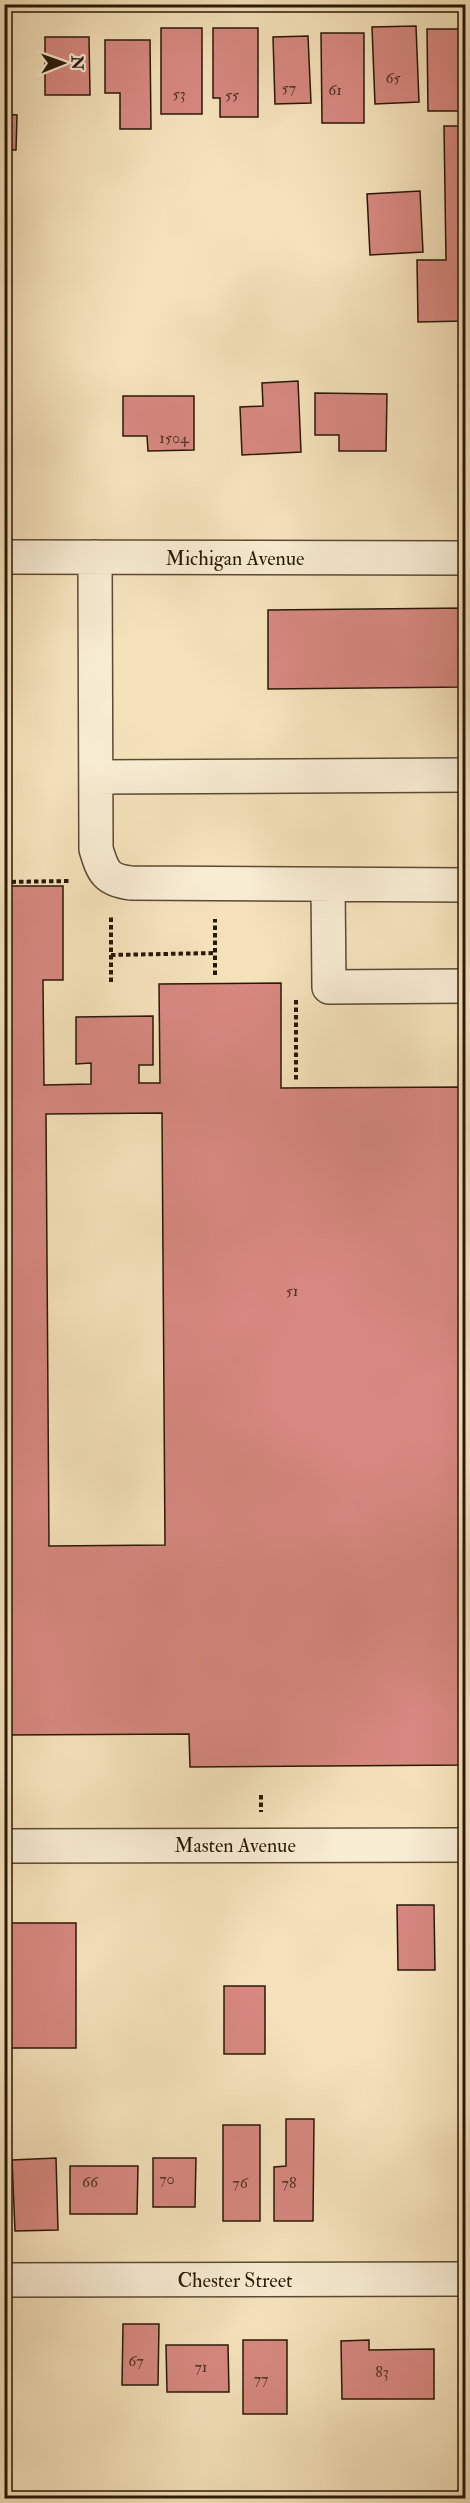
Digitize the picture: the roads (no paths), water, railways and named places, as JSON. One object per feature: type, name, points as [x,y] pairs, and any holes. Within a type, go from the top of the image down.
[{"type":"street","name":"Michigan Avenue","points":[[4,557],[465,558]]},
{"type":"street","points":[[95,557],[96,849],[103,871],[117,882],[465,885]]},
{"type":"street","points":[[96,777],[465,775]]},
{"type":"street","points":[[327,885],[329,987],[465,986]]},
{"type":"street","name":"Masten Avenue","points":[[4,1846],[465,1845]]},
{"type":"street","name":"Chester Street","points":[[4,2280],[465,2279]]}]
